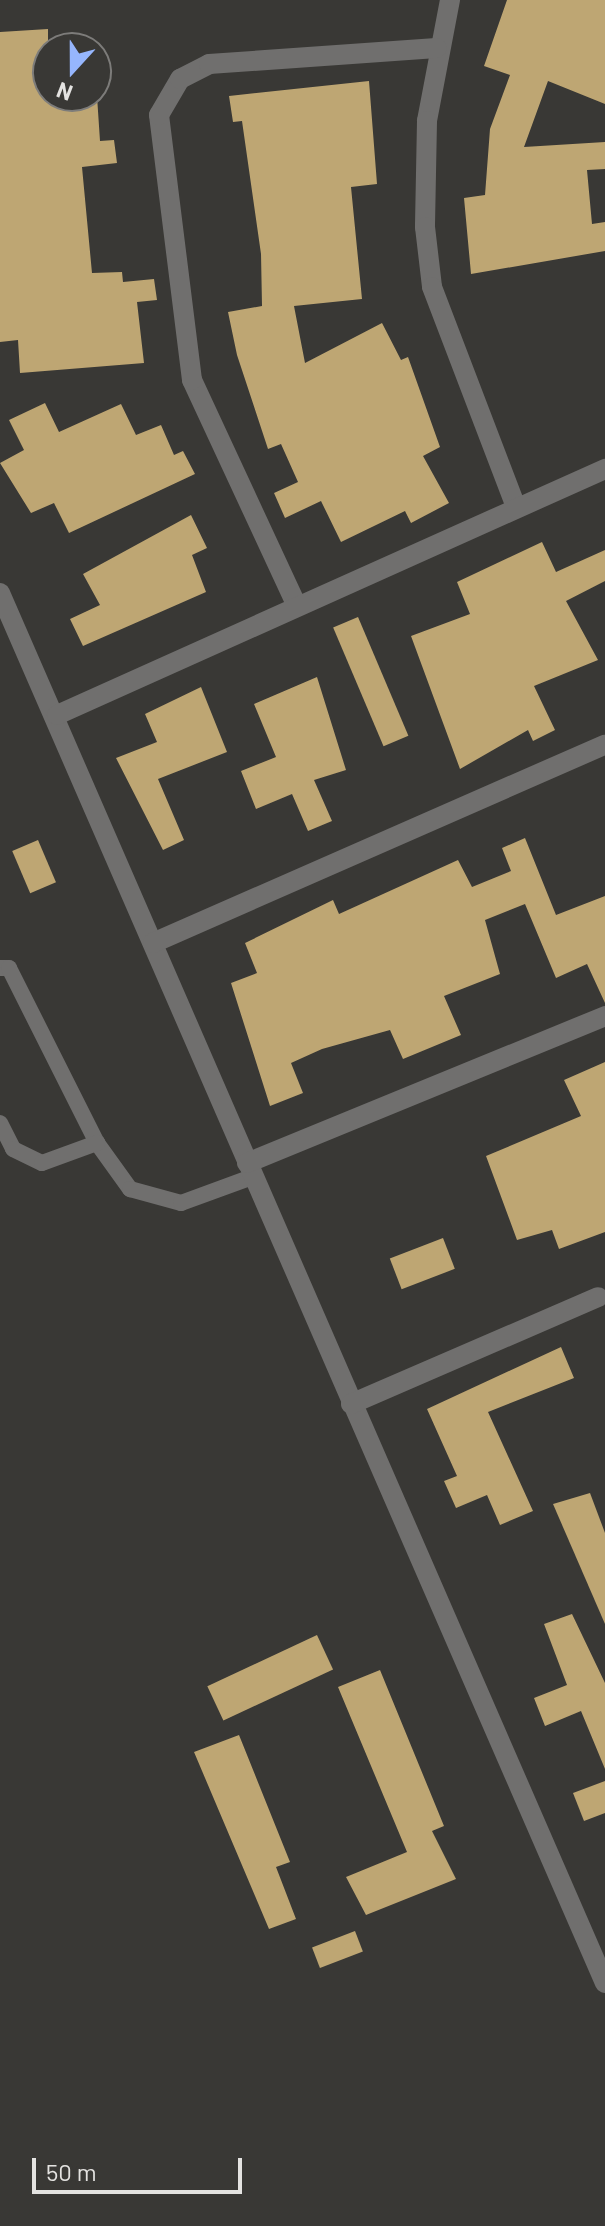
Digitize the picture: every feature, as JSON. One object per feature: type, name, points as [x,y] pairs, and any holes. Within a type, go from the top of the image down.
[{"type":"street","points":[[450,0],[436,48],[425,227],[432,287],[516,507]]},
{"type":"street","points":[[296,604],[192,380],[159,115],[180,79],[209,64],[436,48]]},
{"type":"street","points":[[57,715],[296,604],[605,469]]},
{"type":"street","points":[[0,593],[57,715],[351,1404],[605,1983]]},
{"type":"street","points":[[153,943],[605,745]]},
{"type":"street","points":[[250,1170],[605,1016]]},
{"type":"street","points":[[351,1404],[603,1302]]},
{"type":"lane","points":[[0,968],[9,968],[97,1143],[130,1189],[181,1203],[250,1170]]},
{"type":"lane","points":[[0,1123],[13,1149],[42,1163],[97,1143]]},
{"type":"building","points":[[507,0],[605,0],[605,104],[548,81],[524,147],[605,142],[605,169],[587,170],[592,224],[605,222],[605,251],[471,274],[464,198],[485,195],[490,129],[510,75],[484,66]]},
{"type":"building","points":[[48,29],[48,32],[32,32],[32,112],[98,112],[100,141],[114,140],[117,163],[82,167],[92,273],[122,272],[123,282],[154,279],[157,300],[137,302],[144,363],[20,373],[18,340],[0,342],[0,32]]},
{"type":"building","points":[[369,81],[377,184],[351,187],[362,299],[294,306],[305,363],[382,323],[401,360],[408,357],[440,447],[423,456],[449,503],[411,523],[405,511],[341,542],[321,501],[285,518],[274,493],[298,482],[281,444],[268,449],[237,355],[228,312],[262,306],[261,254],[242,121],[233,122],[229,96]]},
{"type":"building","points":[[45,403],[59,432],[121,404],[136,435],[161,425],[174,455],[183,451],[195,474],[69,533],[54,503],[31,513],[0,463],[24,450],[9,420]]},
{"type":"building","points":[[191,515],[207,548],[192,555],[206,592],[83,646],[70,619],[100,605],[83,574]]},
{"type":"building","points":[[542,542],[556,572],[605,550],[605,581],[566,601],[598,660],[534,686],[555,730],[533,741],[528,730],[460,769],[411,636],[470,614],[457,582]]},
{"type":"building","points":[[358,617],[408,736],[384,746],[333,628]]},
{"type":"building","points":[[317,677],[346,770],[314,780],[332,821],[308,831],[292,794],[256,809],[241,771],[276,757],[254,704]]},
{"type":"building","points":[[201,687],[227,752],[158,779],[184,840],[163,850],[116,758],[157,742],[145,714]]},
{"type":"building","points":[[525,838],[556,915],[605,896],[605,1003],[587,964],[556,978],[525,904],[485,920],[500,974],[444,996],[461,1035],[403,1059],[390,1030],[322,1049],[291,1063],[303,1093],[270,1106],[231,983],[257,973],[245,943],[333,900],[339,914],[458,860],[472,887],[511,871],[502,848]]},
{"type":"building","points":[[38,840],[56,882],[30,893],[12,851]]},
{"type":"building","points":[[605,1062],[605,1232],[559,1249],[552,1230],[517,1240],[486,1156],[581,1116],[564,1080]]},
{"type":"building","points":[[443,1238],[455,1269],[402,1289],[390,1258]]},
{"type":"building","points":[[561,1347],[574,1378],[488,1412],[533,1511],[500,1525],[487,1495],[456,1508],[444,1481],[457,1476],[427,1409]]},
{"type":"building","points":[[590,1493],[605,1533],[605,1624],[553,1504]]},
{"type":"building","points":[[572,1614],[605,1683],[605,1769],[581,1711],[545,1726],[534,1698],[567,1685],[544,1624]]},
{"type":"building","points":[[317,1635],[333,1669],[223,1721],[207,1686]]},
{"type":"building","points":[[380,1670],[444,1826],[432,1831],[456,1879],[366,1915],[346,1877],[407,1852],[338,1687]]},
{"type":"building","points":[[239,1735],[290,1862],[276,1867],[296,1919],[269,1929],[194,1752]]},
{"type":"building","points":[[605,1781],[605,1813],[584,1821],[573,1793]]},
{"type":"building","points":[[355,1931],[363,1952],[320,1968],[312,1947]]}]
